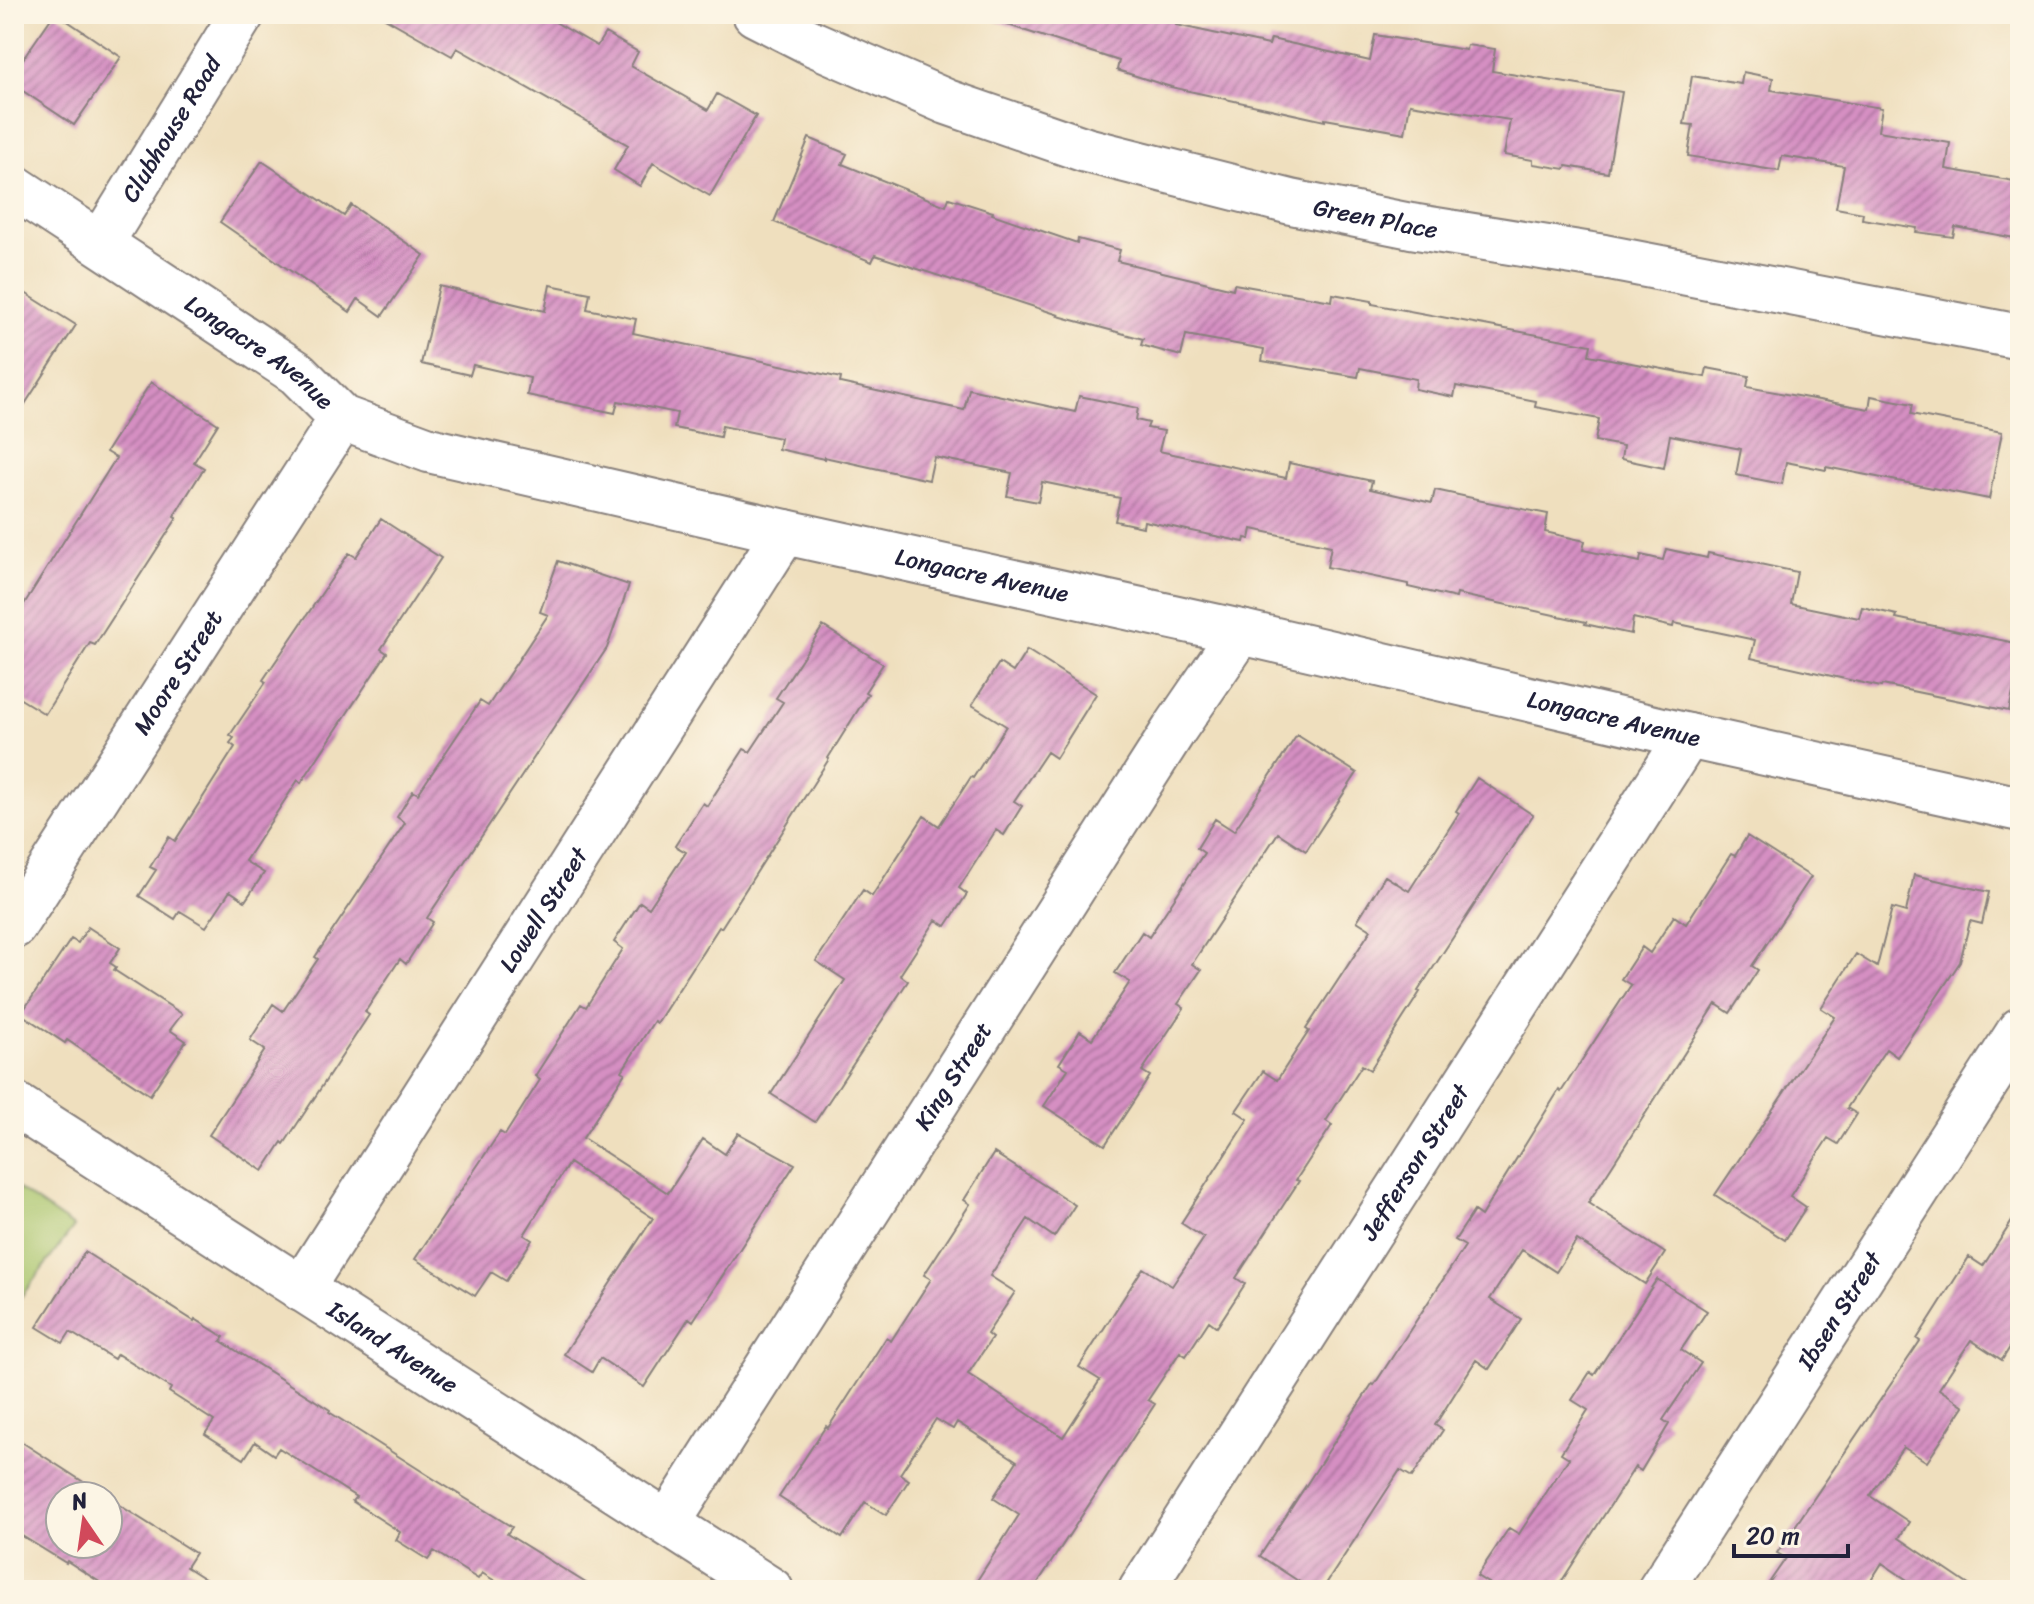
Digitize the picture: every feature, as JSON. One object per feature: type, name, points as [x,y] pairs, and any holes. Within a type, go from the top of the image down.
[{"type":"street","name":"Clubhouse Road","points":[[101,243],[242,14]]},
{"type":"street","name":"Green Place","points":[[755,14],[814,44],[947,102],[1101,154],[1291,202],[1411,226],[1604,257],[2020,337]]},
{"type":"street","name":"Longacre Avenue","points":[[14,187],[297,373],[342,418],[429,450],[2020,809]]},
{"type":"street","name":"Moore Street","points":[[14,926],[342,418]]},
{"type":"street","name":"Lowell Street","points":[[301,1289],[785,532]]},
{"type":"street","name":"King Street","points":[[668,1523],[1174,730],[1241,632]]},
{"type":"street","name":"Jefferson Street","points":[[1141,1590],[1688,736]]},
{"type":"street","name":"Ibsen Street","points":[[1660,1590],[2020,1030]]},
{"type":"street","name":"Island Avenue","points":[[14,1104],[771,1590]]},
{"type":"green space","points":[[14,1186],[74,1227],[14,1306]]},
{"type":"building","points":[[54,14],[121,57],[74,125],[14,85],[14,72]]},
{"type":"building","points":[[378,14],[541,14],[597,46],[605,33],[638,52],[631,66],[708,110],[717,94],[756,116],[710,196],[653,163],[640,186],[614,170],[628,145],[457,48],[452,56]]},
{"type":"building","points":[[993,14],[1179,14],[1176,25],[1269,45],[1271,39],[1370,61],[1375,35],[1466,50],[1467,45],[1495,49],[1492,71],[1622,92],[1608,173],[1533,164],[1533,160],[1504,155],[1510,120],[1410,104],[1405,133],[1325,121],[1171,87],[1117,70],[1119,61],[992,20]]},
{"type":"building","points":[[1743,72],[1773,78],[1771,90],[1882,108],[1878,131],[1950,143],[1946,169],[2020,182],[2020,239],[1955,227],[1953,237],[1862,219],[1863,213],[1836,208],[1844,166],[1782,156],[1779,171],[1688,156],[1693,125],[1684,124],[1692,76],[1741,84]]},
{"type":"building","points":[[809,138],[847,154],[842,164],[946,206],[949,198],[1077,243],[1078,239],[1120,250],[1117,261],[1233,289],[1234,284],[1332,301],[1333,294],[1372,301],[1372,304],[1591,345],[1589,355],[1705,377],[1707,368],[1749,376],[1747,387],[1869,409],[1871,396],[1913,404],[1911,414],[2002,432],[1989,499],[1786,462],[1782,484],[1736,475],[1741,449],[1670,435],[1664,468],[1621,459],[1623,446],[1595,441],[1599,419],[1535,407],[1536,401],[1456,386],[1454,397],[1415,389],[1416,379],[1360,368],[1358,377],[1262,361],[1264,349],[1186,335],[1181,356],[1141,345],[1143,339],[1058,316],[875,255],[872,262],[774,222]]},
{"type":"building","points":[[262,161],[344,216],[351,205],[424,255],[382,316],[358,299],[350,312],[220,222]]},
{"type":"building","points":[[550,285],[590,293],[587,309],[636,319],[633,333],[841,378],[840,383],[964,410],[969,389],[1075,412],[1079,396],[1138,408],[1136,420],[1149,423],[1147,428],[1164,431],[1159,451],[1286,478],[1289,463],[1372,481],[1370,489],[1432,503],[1435,490],[1548,514],[1545,532],[1585,541],[1583,550],[1640,562],[1641,555],[1663,560],[1666,549],[1707,558],[1708,553],[1797,572],[1791,604],[1859,618],[1862,607],[1897,615],[1896,618],[2020,644],[2020,660],[2009,711],[1751,658],[1755,640],[1674,623],[1673,627],[1633,618],[1631,634],[1457,594],[1456,598],[1408,587],[1408,584],[1327,567],[1331,546],[1252,529],[1250,539],[1245,538],[1244,542],[1144,521],[1143,527],[1115,521],[1120,498],[1042,482],[1038,502],[1007,496],[1012,473],[934,457],[929,480],[778,449],[780,438],[722,426],[720,437],[674,428],[677,413],[618,401],[615,413],[527,395],[530,378],[473,365],[470,375],[421,364],[439,286],[545,311]]},
{"type":"building","points":[[14,286],[76,325],[14,421]]},
{"type":"building","points":[[151,382],[218,424],[194,462],[204,468],[174,516],[177,518],[95,645],[90,643],[45,714],[14,695],[14,620],[116,458],[106,452]]},
{"type":"building","points":[[381,519],[441,558],[381,649],[387,653],[245,861],[264,873],[245,901],[230,891],[206,927],[180,911],[175,919],[139,896],[156,870],[150,867],[169,837],[175,841],[235,747],[230,743],[234,738],[230,735],[266,682],[263,680],[349,553],[356,557]]},
{"type":"building","points":[[558,561],[629,585],[607,648],[427,918],[433,922],[406,964],[400,959],[365,1012],[369,1015],[263,1171],[209,1135],[265,1050],[250,1040],[273,1004],[283,1011],[318,959],[315,957],[405,823],[397,817],[413,791],[418,794],[480,701],[488,706],[548,615],[540,612]]},
{"type":"building","points":[[823,626],[883,664],[829,759],[721,928],[657,1023],[654,1021],[583,1138],[668,1193],[703,1139],[725,1154],[738,1133],[795,1164],[693,1321],[689,1318],[644,1387],[600,1358],[592,1372],[564,1354],[653,1218],[569,1163],[524,1235],[532,1240],[506,1281],[491,1272],[475,1296],[415,1259],[500,1132],[505,1135],[540,1080],[535,1076],[581,1004],[586,1007],[623,949],[614,942],[640,902],[649,908],[686,852],[675,846],[703,803],[707,806],[744,749],[750,752],[783,702],[776,698]]},
{"type":"building","points":[[1027,650],[1096,694],[1056,758],[1047,752],[1014,801],[1022,806],[1004,835],[996,830],[959,888],[967,894],[946,926],[936,920],[900,975],[908,981],[815,1122],[771,1094],[845,980],[816,961],[863,890],[872,896],[924,816],[939,826],[973,778],[1006,726],[972,705],[999,663],[1013,672]]},
{"type":"building","points":[[1297,735],[1357,773],[1306,851],[1278,833],[1192,964],[1201,970],[1178,1004],[1184,1008],[1142,1071],[1150,1076],[1105,1145],[1044,1106],[1068,1069],[1059,1064],[1080,1031],[1092,1039],[1130,982],[1115,973],[1142,932],[1149,937],[1204,853],[1197,848],[1215,819],[1234,831]]},
{"type":"building","points":[[1477,778],[1533,815],[1370,1070],[1362,1065],[1326,1121],[1332,1125],[1236,1278],[1245,1284],[1217,1327],[1209,1321],[1186,1356],[1180,1352],[1148,1400],[1155,1404],[1033,1590],[971,1590],[1019,1515],[993,1498],[1017,1461],[957,1422],[953,1429],[936,1419],[900,1474],[909,1480],[886,1515],[865,1502],[842,1538],[779,1497],[886,1338],[891,1341],[931,1279],[924,1275],[970,1204],[964,1200],[994,1153],[1075,1205],[1054,1237],[1028,1219],[990,1276],[1015,1292],[987,1334],[992,1338],[968,1374],[1063,1437],[1100,1380],[1079,1367],[1143,1268],[1172,1286],[1204,1238],[1181,1223],[1248,1119],[1236,1111],[1263,1071],[1277,1080],[1309,1031],[1306,1029],[1371,930],[1357,921],[1385,876],[1409,891],[1459,813],[1456,811]]},
{"type":"building","points":[[1747,836],[1811,877],[1752,966],[1758,970],[1730,1013],[1716,1004],[1588,1203],[1665,1253],[1645,1284],[1577,1240],[1556,1272],[1522,1250],[1490,1299],[1521,1319],[1489,1369],[1476,1360],[1435,1425],[1443,1430],[1412,1477],[1400,1470],[1322,1590],[1312,1590],[1260,1556],[1465,1246],[1455,1240],[1474,1211],[1481,1216],[1559,1090],[1561,1092],[1631,985],[1621,979],[1642,947],[1650,953],[1674,916],[1686,924],[1731,854],[1735,856]]},
{"type":"building","points":[[1914,875],[1989,892],[1982,924],[1970,921],[1960,962],[1897,1057],[1886,1049],[1847,1108],[1857,1114],[1838,1144],[1828,1138],[1790,1196],[1806,1207],[1785,1240],[1715,1195],[1835,1017],[1821,1008],[1856,954],[1877,967],[1892,908],[1906,912]]},
{"type":"building","points":[[88,927],[120,948],[110,963],[116,967],[114,970],[182,1014],[170,1030],[186,1041],[150,1095],[67,1040],[65,1043],[21,1014],[71,939],[78,943]]},
{"type":"building","points":[[2020,1209],[2020,1331],[2002,1360],[1971,1340],[1939,1389],[1964,1406],[1927,1462],[1903,1447],[1870,1496],[1909,1522],[1899,1538],[1976,1590],[1922,1590],[1882,1563],[1865,1590],[1764,1590],[1786,1558],[1777,1553],[1920,1341],[1917,1339],[1969,1257],[1983,1266]]},
{"type":"building","points":[[85,1252],[224,1337],[221,1341],[512,1527],[507,1534],[597,1590],[510,1590],[482,1573],[478,1579],[434,1551],[428,1560],[396,1540],[400,1532],[352,1501],[356,1497],[279,1448],[274,1455],[255,1442],[244,1459],[205,1434],[214,1421],[169,1392],[171,1388],[117,1354],[114,1359],[70,1332],[63,1343],[37,1327]]},
{"type":"building","points":[[1657,1279],[1707,1311],[1681,1350],[1701,1363],[1663,1420],[1669,1424],[1641,1471],[1635,1467],[1556,1590],[1499,1590],[1477,1576],[1509,1528],[1519,1534],[1569,1458],[1561,1453],[1588,1410],[1572,1400],[1590,1372],[1594,1375]]},
{"type":"building","points":[[14,1437],[80,1480],[44,1480],[44,1549],[14,1531]]},
{"type":"building","points":[[124,1508],[195,1553],[186,1567],[222,1590],[112,1590],[61,1560],[124,1560]]}]
